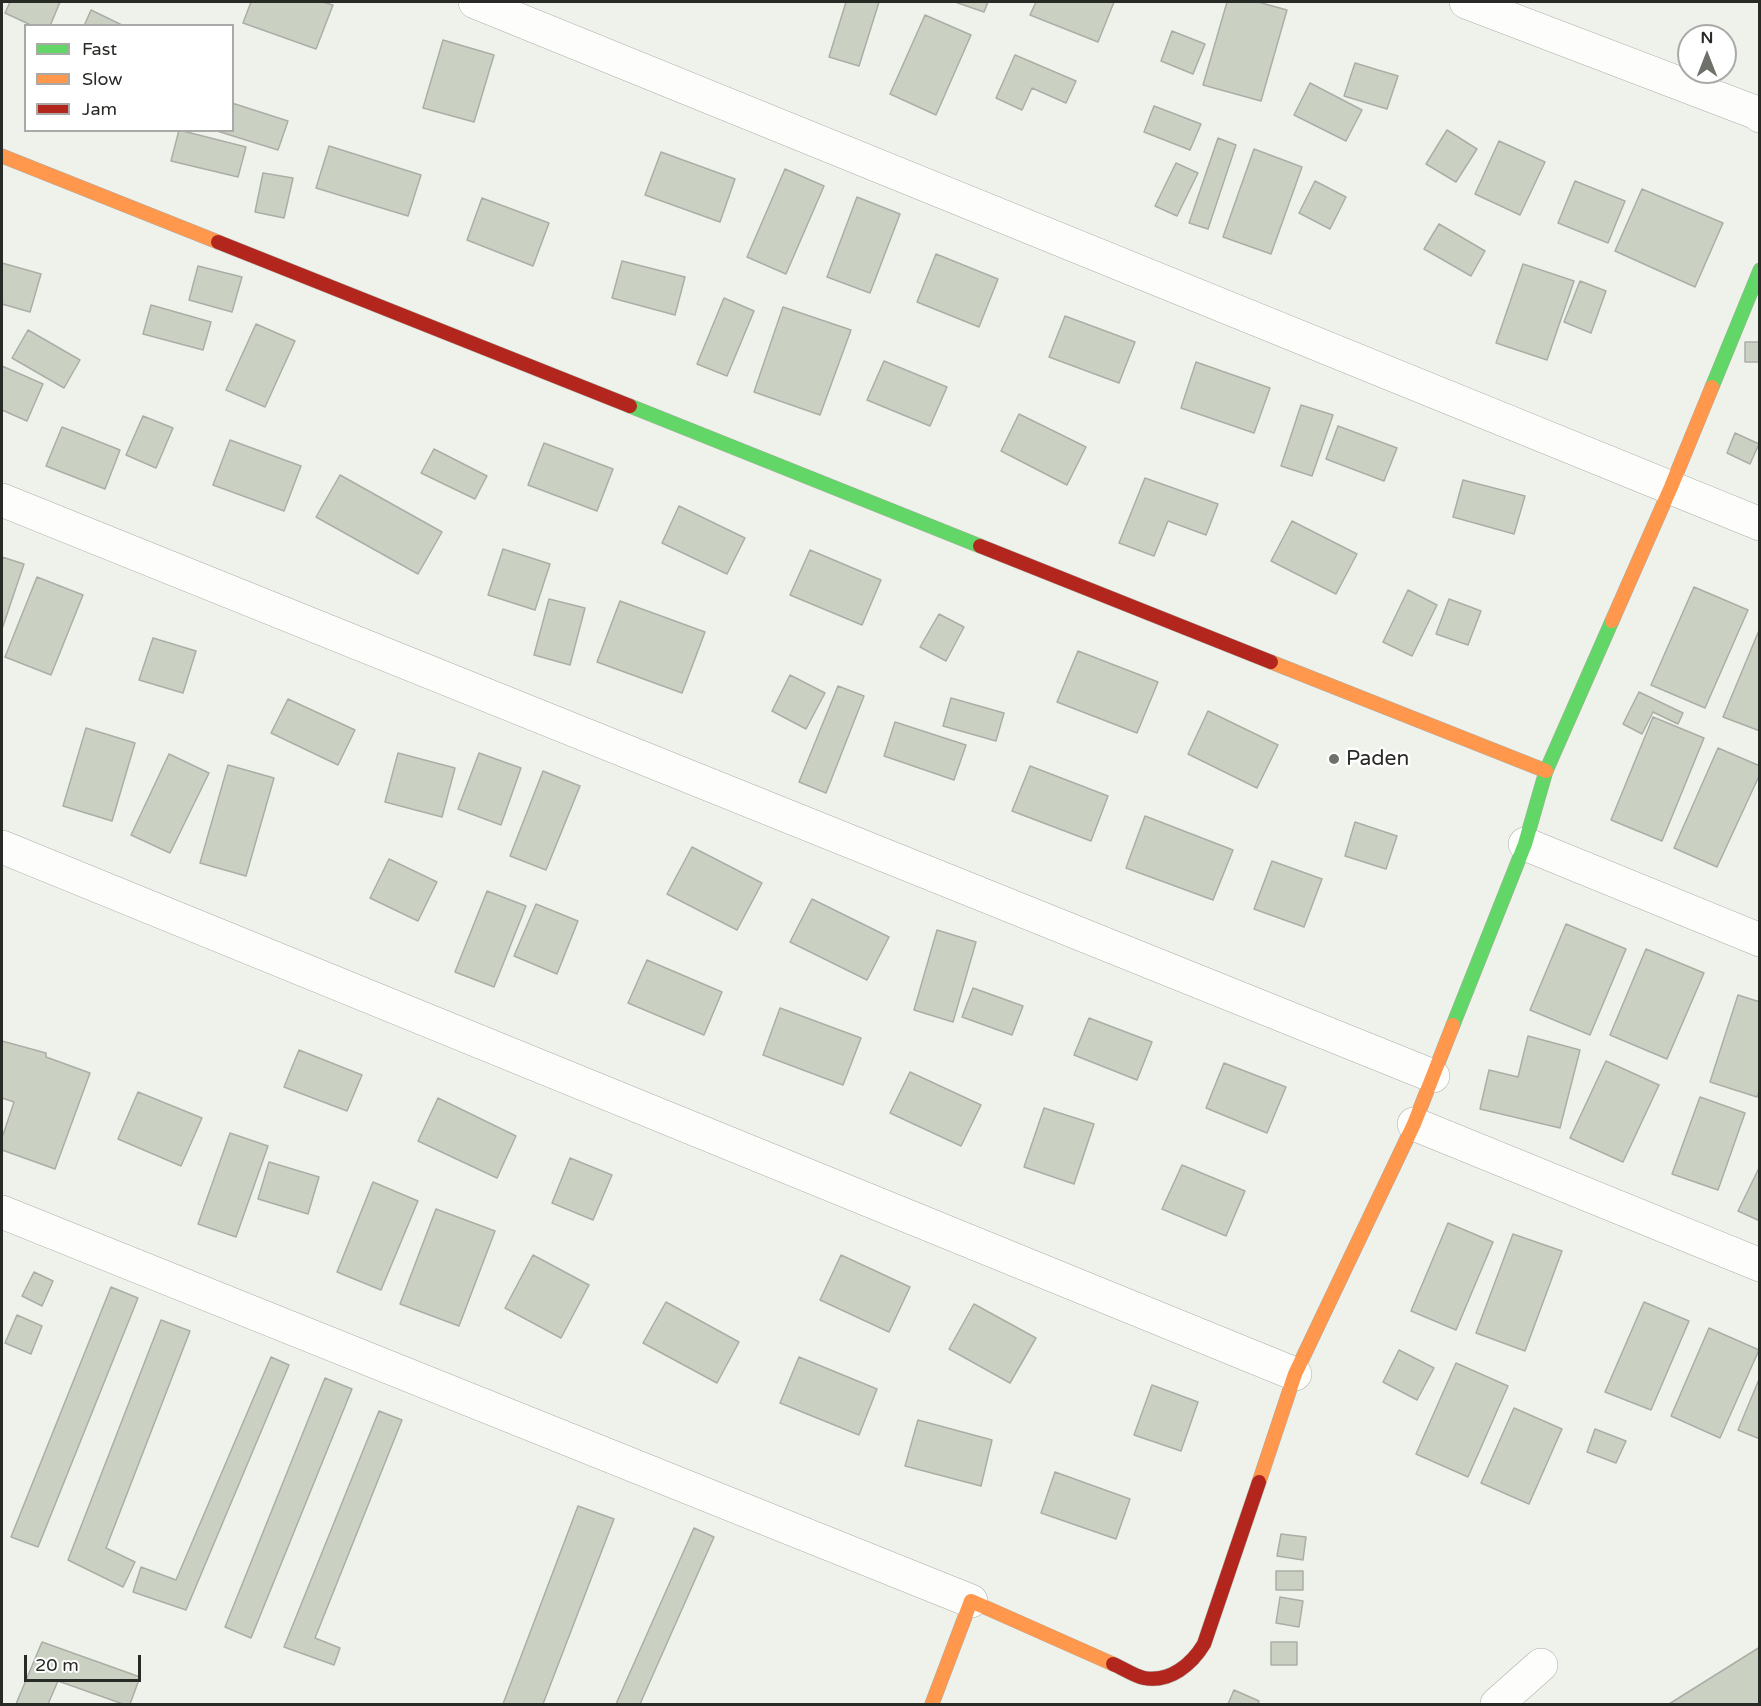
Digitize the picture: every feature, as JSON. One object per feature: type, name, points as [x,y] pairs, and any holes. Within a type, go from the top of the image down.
[{"type":"street","points":[[475,2],[1760,524]]},
{"type":"street","points":[[1466,2],[1760,116]]},
{"type":"street","points":[[2,156],[1546,771]]},
{"type":"street","points":[[2,1212],[971,1601],[1145,1678],[1159,1678],[1175,1674],[1197,1657],[1204,1644],[1295,1374],[1414,1124],[1525,844],[1546,771],[1671,487],[1760,270]]},
{"type":"street","points":[[2,500],[1433,1076]]},
{"type":"street","points":[[1525,844],[1760,940]]},
{"type":"street","points":[[2,846],[1295,1374]]},
{"type":"street","points":[[1414,1124],[1760,1265]]},
{"type":"street","points":[[932,1704],[971,1601]]},
{"type":"street","points":[[1497,1704],[1540,1665]]},
{"type":"building","points":[[10,2],[60,2],[51,24],[29,24],[5,13]]},
{"type":"building","points":[[251,2],[323,2],[333,5],[316,49],[243,23]]},
{"type":"building","points":[[846,2],[879,2],[859,66],[829,57]]},
{"type":"building","points":[[955,2],[988,2],[984,12]]},
{"type":"building","points":[[1036,2],[1114,2],[1098,42],[1030,15]]},
{"type":"building","points":[[1227,2],[1258,2],[1287,10],[1261,101],[1203,85]]},
{"type":"building","points":[[91,10],[120,24],[85,24]]},
{"type":"building","points":[[925,15],[971,35],[936,115],[890,94]]},
{"type":"building","points":[[1172,31],[1205,44],[1193,74],[1161,61]]},
{"type":"building","points":[[443,40],[494,55],[474,122],[423,108]]},
{"type":"building","points":[[1015,55],[1076,81],[1066,103],[1032,88],[1022,110],[996,98]]},
{"type":"building","points":[[1355,63],[1398,76],[1387,109],[1344,96]]},
{"type":"building","points":[[1310,83],[1362,110],[1346,141],[1294,115]]},
{"type":"building","points":[[234,104],[288,121],[278,150],[220,132],[234,132]]},
{"type":"building","points":[[1154,106],[1201,124],[1190,150],[1144,132]]},
{"type":"building","points":[[1447,130],[1477,149],[1456,182],[1426,164]]},
{"type":"building","points":[[178,132],[187,132],[246,147],[238,177],[171,161]]},
{"type":"building","points":[[1218,138],[1236,145],[1208,229],[1189,223]]},
{"type":"building","points":[[1499,141],[1545,162],[1520,215],[1475,194]]},
{"type":"building","points":[[329,146],[421,175],[408,216],[316,188]]},
{"type":"building","points":[[1254,149],[1302,167],[1271,254],[1223,237]]},
{"type":"building","points":[[661,152],[735,179],[720,222],[645,195]]},
{"type":"building","points":[[1176,163],[1198,173],[1177,216],[1155,206]]},
{"type":"building","points":[[785,169],[824,186],[786,274],[747,257]]},
{"type":"building","points":[[263,173],[293,178],[284,218],[255,212]]},
{"type":"building","points":[[1315,181],[1346,197],[1330,229],[1299,213]]},
{"type":"building","points":[[1575,181],[1625,201],[1608,243],[1558,223]]},
{"type":"building","points":[[1642,189],[1723,223],[1695,287],[1615,251]]},
{"type":"building","points":[[857,197],[900,214],[870,293],[827,277]]},
{"type":"building","points":[[482,198],[549,223],[533,266],[467,240]]},
{"type":"building","points":[[1439,224],[1485,251],[1471,276],[1424,249]]},
{"type":"building","points":[[936,254],[998,279],[979,327],[917,302]]},
{"type":"building","points":[[622,261],[685,277],[675,315],[612,298]]},
{"type":"building","points":[[2,263],[41,274],[30,312],[2,304]]},
{"type":"building","points":[[1523,264],[1574,281],[1547,360],[1496,343]]},
{"type":"building","points":[[198,266],[242,277],[232,312],[189,300]]},
{"type":"building","points":[[1580,281],[1606,291],[1591,333],[1564,322]]},
{"type":"building","points":[[724,298],[754,311],[727,376],[697,364]]},
{"type":"building","points":[[151,305],[211,322],[203,350],[143,334]]},
{"type":"building","points":[[783,307],[851,330],[820,415],[754,392]]},
{"type":"building","points":[[1065,316],[1135,342],[1119,383],[1049,357]]},
{"type":"building","points":[[256,324],[295,341],[265,407],[226,390]]},
{"type":"building","points":[[28,330],[80,360],[64,388],[12,358]]},
{"type":"building","points":[[1745,342],[1760,342],[1760,362],[1745,362]]},
{"type":"building","points":[[884,361],[947,387],[930,426],[867,400]]},
{"type":"building","points":[[1196,362],[1270,388],[1254,433],[1181,408]]},
{"type":"building","points":[[2,366],[43,384],[27,421],[2,410]]},
{"type":"building","points":[[1301,405],[1333,415],[1312,476],[1281,466]]},
{"type":"building","points":[[1019,414],[1086,447],[1067,485],[1001,451]]},
{"type":"building","points":[[143,416],[173,428],[156,468],[126,455]]},
{"type":"building","points":[[1338,426],[1397,448],[1384,481],[1326,459]]},
{"type":"building","points":[[62,427],[120,450],[105,489],[46,466]]},
{"type":"building","points":[[1735,433],[1759,444],[1750,464],[1727,453]]},
{"type":"building","points":[[230,440],[301,466],[284,511],[213,485]]},
{"type":"building","points":[[544,443],[613,469],[597,511],[528,485]]},
{"type":"building","points":[[434,449],[487,476],[475,499],[421,473]]},
{"type":"building","points":[[340,475],[442,532],[418,574],[316,517]]},
{"type":"building","points":[[1145,478],[1218,504],[1206,535],[1168,521],[1154,556],[1119,543]]},
{"type":"building","points":[[1463,480],[1525,496],[1514,534],[1453,517]]},
{"type":"building","points":[[679,506],[745,538],[727,574],[662,543]]},
{"type":"building","points":[[1292,521],[1357,554],[1336,594],[1271,561]]},
{"type":"building","points":[[503,549],[550,564],[535,610],[488,595]]},
{"type":"building","points":[[810,550],[881,580],[862,625],[790,595]]},
{"type":"building","points":[[2,557],[24,564],[2,629]]},
{"type":"building","points":[[37,577],[83,595],[51,675],[5,657]]},
{"type":"building","points":[[1694,587],[1748,610],[1705,708],[1651,685]]},
{"type":"building","points":[[1408,590],[1437,605],[1412,656],[1383,642]]},
{"type":"building","points":[[549,599],[585,608],[570,665],[534,655]]},
{"type":"building","points":[[1449,599],[1481,611],[1468,645],[1436,634]]},
{"type":"building","points":[[620,601],[705,632],[682,693],[597,662]]},
{"type":"building","points":[[939,614],[964,627],[946,661],[920,647]]},
{"type":"building","points":[[1760,628],[1760,731],[1723,717]]},
{"type":"building","points":[[153,638],[196,651],[183,693],[139,680]]},
{"type":"building","points":[[1078,651],[1158,682],[1137,733],[1057,702]]},
{"type":"building","points":[[790,675],[825,693],[806,729],[772,711]]},
{"type":"building","points":[[838,686],[864,696],[826,793],[799,782]]},
{"type":"building","points":[[1639,692],[1683,713],[1678,724],[1653,712],[1642,734],[1623,724]]},
{"type":"building","points":[[951,698],[1004,713],[996,741],[943,726]]},
{"type":"building","points":[[288,699],[355,730],[338,765],[271,733]]},
{"type":"building","points":[[1208,711],[1278,745],[1257,788],[1188,754]]},
{"type":"building","points":[[1653,717],[1704,738],[1662,841],[1611,820]]},
{"type":"building","points":[[895,722],[966,745],[954,780],[884,756]]},
{"type":"building","points":[[86,728],[135,743],[112,821],[63,806]]},
{"type":"building","points":[[1718,748],[1760,766],[1760,774],[1717,867],[1674,848]]},
{"type":"building","points":[[398,753],[455,768],[442,817],[385,802]]},
{"type":"building","points":[[479,753],[521,768],[501,825],[458,809]]},
{"type":"building","points":[[169,754],[209,773],[170,853],[131,835]]},
{"type":"building","points":[[228,765],[274,778],[246,876],[200,863]]},
{"type":"building","points":[[1030,766],[1108,796],[1091,841],[1012,811]]},
{"type":"building","points":[[543,771],[580,786],[546,870],[510,856]]},
{"type":"building","points":[[1145,816],[1233,850],[1213,900],[1126,868]]},
{"type":"building","points":[[1355,822],[1397,836],[1386,869],[1345,856]]},
{"type":"building","points":[[692,847],[762,883],[737,930],[667,894]]},
{"type":"building","points":[[389,859],[437,882],[418,921],[370,898]]},
{"type":"building","points":[[1272,861],[1322,879],[1304,927],[1254,909]]},
{"type":"building","points":[[487,891],[526,906],[494,987],[455,972]]},
{"type":"building","points":[[812,899],[889,937],[867,980],[790,942]]},
{"type":"building","points":[[536,904],[578,921],[557,974],[514,956]]},
{"type":"building","points":[[1566,924],[1626,949],[1590,1035],[1530,1010]]},
{"type":"building","points":[[937,930],[976,942],[953,1022],[914,1010]]},
{"type":"building","points":[[1646,949],[1704,973],[1667,1059],[1610,1035]]},
{"type":"building","points":[[647,960],[722,992],[704,1035],[628,1003]]},
{"type":"building","points":[[973,988],[1023,1006],[1012,1035],[962,1017]]},
{"type":"building","points":[[1738,995],[1760,1002],[1760,1089],[1757,1097],[1710,1082]]},
{"type":"building","points":[[780,1008],[861,1038],[843,1085],[763,1055]]},
{"type":"building","points":[[1089,1018],[1152,1042],[1137,1080],[1074,1055]]},
{"type":"building","points":[[1528,1036],[1580,1050],[1560,1128],[1480,1109],[1489,1070],[1518,1077]]},
{"type":"building","points":[[2,1041],[46,1053],[46,1057],[90,1073],[55,1169],[2,1150],[2,1138],[14,1102],[2,1098]]},
{"type":"building","points":[[299,1050],[362,1075],[347,1111],[284,1087]]},
{"type":"building","points":[[1606,1061],[1659,1085],[1623,1162],[1570,1138]]},
{"type":"building","points":[[1224,1063],[1286,1087],[1267,1133],[1206,1108]]},
{"type":"building","points":[[910,1072],[981,1105],[961,1146],[890,1113]]},
{"type":"building","points":[[138,1092],[202,1118],[181,1166],[118,1139]]},
{"type":"building","points":[[1700,1097],[1745,1113],[1718,1190],[1672,1174]]},
{"type":"building","points":[[438,1098],[516,1136],[497,1178],[418,1141]]},
{"type":"building","points":[[1044,1108],[1094,1124],[1074,1184],[1024,1167]]},
{"type":"building","points":[[230,1133],[268,1146],[236,1237],[198,1224]]},
{"type":"building","points":[[570,1158],[612,1175],[593,1220],[552,1203]]},
{"type":"building","points":[[269,1162],[319,1177],[308,1214],[258,1199]]},
{"type":"building","points":[[1182,1165],[1245,1191],[1226,1236],[1162,1209]]},
{"type":"building","points":[[1760,1166],[1760,1221],[1738,1211]]},
{"type":"building","points":[[373,1182],[418,1201],[381,1290],[337,1272]]},
{"type":"building","points":[[436,1209],[495,1231],[459,1326],[400,1304]]},
{"type":"building","points":[[1448,1223],[1493,1242],[1456,1330],[1411,1311]]},
{"type":"building","points":[[1513,1234],[1562,1251],[1525,1351],[1476,1333]]},
{"type":"building","points":[[533,1255],[589,1285],[561,1338],[505,1308]]},
{"type":"building","points":[[841,1255],[910,1287],[889,1332],[820,1300]]},
{"type":"building","points":[[34,1272],[53,1281],[42,1306],[22,1296]]},
{"type":"building","points":[[111,1287],[138,1298],[38,1547],[11,1537]]},
{"type":"building","points":[[666,1302],[739,1342],[717,1383],[643,1343]]},
{"type":"building","points":[[1644,1302],[1689,1321],[1651,1410],[1605,1392]]},
{"type":"building","points":[[974,1304],[1036,1338],[1010,1383],[949,1349]]},
{"type":"building","points":[[17,1315],[42,1326],[31,1354],[5,1343]]},
{"type":"building","points":[[161,1320],[190,1331],[106,1548],[135,1562],[123,1587],[68,1560]]},
{"type":"building","points":[[1709,1328],[1759,1350],[1720,1438],[1671,1416]]},
{"type":"building","points":[[1399,1350],[1434,1368],[1417,1400],[1383,1382]]},
{"type":"building","points":[[271,1357],[289,1365],[186,1610],[133,1592],[141,1567],[176,1580]]},
{"type":"building","points":[[799,1357],[877,1389],[859,1435],[780,1403]]},
{"type":"building","points":[[1456,1363],[1508,1386],[1468,1477],[1416,1454]]},
{"type":"building","points":[[1760,1377],[1760,1439],[1738,1430]]},
{"type":"building","points":[[325,1378],[352,1389],[251,1638],[225,1627]]},
{"type":"building","points":[[1152,1385],[1198,1402],[1181,1451],[1134,1435]]},
{"type":"building","points":[[1514,1408],[1562,1429],[1529,1504],[1481,1483]]},
{"type":"building","points":[[379,1411],[402,1420],[315,1638],[340,1648],[334,1665],[284,1647]]},
{"type":"building","points":[[918,1420],[992,1440],[981,1486],[905,1466]]},
{"type":"building","points":[[1595,1429],[1626,1441],[1616,1463],[1587,1452]]},
{"type":"building","points":[[1055,1472],[1130,1499],[1116,1539],[1041,1513]]},
{"type":"building","points":[[578,1506],[614,1519],[543,1704],[503,1704]]},
{"type":"building","points":[[694,1528],[714,1537],[640,1704],[616,1704]]},
{"type":"building","points":[[1281,1534],[1306,1537],[1303,1560],[1277,1556]]},
{"type":"building","points":[[1276,1571],[1303,1571],[1303,1590],[1276,1590]]},
{"type":"building","points":[[1280,1597],[1303,1601],[1299,1627],[1276,1623]]},
{"type":"building","points":[[42,1642],[140,1677],[130,1704],[123,1704],[58,1681],[48,1704],[16,1704]]},
{"type":"building","points":[[1271,1642],[1297,1642],[1297,1665],[1271,1665]]},
{"type":"building","points":[[1760,1647],[1760,1704],[1669,1704]]},
{"type":"building","points":[[1234,1690],[1259,1701],[1258,1704],[1228,1704]]},
{"type":"traffic: fast","points":[[1712,387],[1760,270]]},
{"type":"traffic: fast","points":[[630,406],[980,546]]},
{"type":"traffic: fast","points":[[1453,1025],[1525,844],[1546,771],[1612,621]]},
{"type":"traffic: slow","points":[[2,156],[218,242]]},
{"type":"traffic: slow","points":[[1612,621],[1712,387]]},
{"type":"traffic: slow","points":[[1271,662],[1546,771]]},
{"type":"traffic: slow","points":[[1259,1482],[1295,1374],[1414,1124],[1453,1025]]},
{"type":"traffic: slow","points":[[932,1704],[971,1601],[1113,1664]]},
{"type":"traffic: jam","points":[[218,242],[630,406]]},
{"type":"traffic: jam","points":[[980,546],[1271,662]]},
{"type":"traffic: jam","points":[[1113,1664],[1140,1677],[1163,1678],[1187,1665],[1199,1651],[1204,1644],[1259,1482]]},
{"type":"place","name":"Paden","points":[[1334,759]]}]
